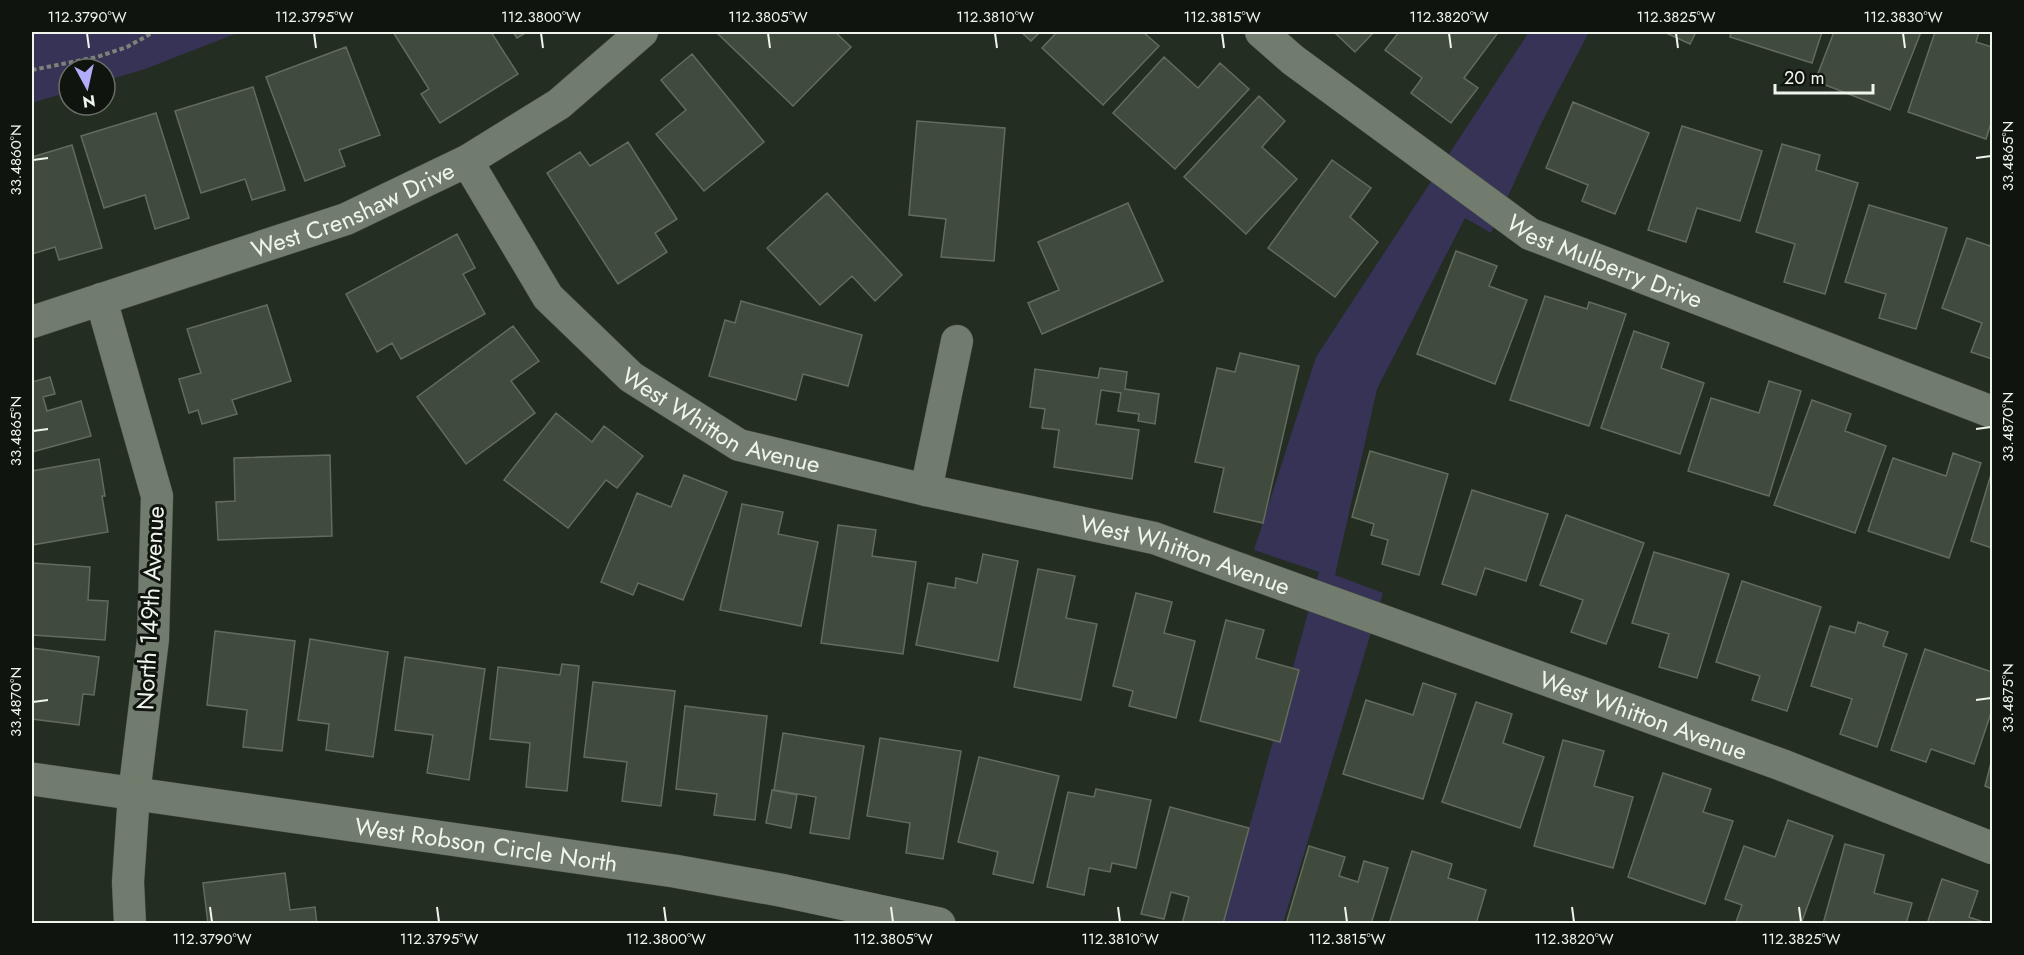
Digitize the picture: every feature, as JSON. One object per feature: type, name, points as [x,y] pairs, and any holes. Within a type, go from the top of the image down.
[{"type":"street","name":"West Crenshaw Drive","points":[[32,322],[346,219],[467,161],[559,104],[642,32]]},
{"type":"street","name":"West Mulberry Drive","points":[[1261,32],[1293,60],[1530,234],[1992,412]]},
{"type":"street","name":"West Whitton Avenue","points":[[467,161],[548,297],[631,376],[739,445],[926,490],[1154,538],[1782,765],[1992,848]]},
{"type":"street","name":"North 149th Avenue","points":[[101,299],[157,496],[153,639],[134,794],[128,882],[130,924]]},
{"type":"street","points":[[926,490],[957,341]]},
{"type":"street","name":"West Robson Circle North","points":[[32,779],[674,871],[803,894],[939,924]]},
{"type":"path","points":[[32,70],[97,57],[128,47],[154,32]]},
{"type":"shaded area","points":[[32,32],[240,32],[145,69],[117,77],[117,57],[57,57],[57,96],[32,103]]},
{"type":"shaded area","points":[[1529,32],[1589,32],[1542,122],[1491,233],[1465,218],[1377,389],[1335,575],[1383,593],[1283,923],[1223,924],[1319,572],[1254,550],[1316,357]]},
{"type":"building","points":[[393,32],[491,32],[518,74],[440,123],[421,94],[429,89]]},
{"type":"building","points":[[513,32],[527,32],[517,38]]},
{"type":"building","points":[[716,32],[835,32],[851,47],[793,106]]},
{"type":"building","points":[[1021,32],[1040,32],[1031,41]]},
{"type":"building","points":[[1057,32],[1143,32],[1159,46],[1103,105],[1042,48]]},
{"type":"building","points":[[1334,32],[1374,32],[1355,52]]},
{"type":"building","points":[[1399,32],[1494,32],[1497,34],[1464,78],[1478,88],[1451,123],[1411,93],[1422,78],[1385,50]]},
{"type":"building","points":[[1664,32],[1696,32],[1690,44]]},
{"type":"building","points":[[1731,32],[1822,32],[1812,63],[1730,37]]},
{"type":"building","points":[[1834,32],[1921,32],[1890,110],[1815,81]]},
{"type":"building","points":[[1935,32],[1979,32],[1976,42],[1992,47],[1992,120],[1986,139],[1908,112]]},
{"type":"building","points":[[346,47],[380,135],[339,150],[345,166],[305,181],[266,77]]},
{"type":"building","points":[[692,54],[764,142],[704,191],[656,134],[686,110],[661,80]]},
{"type":"building","points":[[1164,57],[1198,88],[1220,63],[1249,89],[1175,169],[1113,113]]},
{"type":"building","points":[[253,87],[285,190],[252,200],[245,179],[201,193],[175,111]]},
{"type":"building","points":[[1259,96],[1285,121],[1262,147],[1297,179],[1246,234],[1184,177]]},
{"type":"building","points":[[1573,102],[1649,133],[1615,214],[1582,201],[1588,185],[1546,168]]},
{"type":"building","points":[[156,113],[189,218],[155,229],[145,195],[104,208],[81,136]]},
{"type":"building","points":[[917,121],[1005,128],[994,261],[941,257],[946,219],[909,215]]},
{"type":"building","points":[[1682,126],[1762,151],[1740,221],[1697,208],[1686,242],[1648,230]]},
{"type":"building","points":[[628,142],[677,219],[655,233],[667,252],[618,284],[547,173],[580,152],[590,166]]},
{"type":"building","points":[[1782,144],[1820,155],[1816,170],[1858,183],[1825,294],[1784,282],[1795,244],[1756,232]]},
{"type":"building","points":[[72,145],[102,248],[59,260],[55,247],[32,254],[32,157]]},
{"type":"building","points":[[1332,160],[1371,188],[1350,217],[1378,242],[1335,297],[1268,248]]},
{"type":"building","points":[[827,193],[902,275],[875,301],[852,276],[820,305],[767,248]]},
{"type":"building","points":[[1128,203],[1163,281],[1042,334],[1028,303],[1059,290],[1038,242]]},
{"type":"building","points":[[1869,205],[1947,228],[1916,329],[1879,318],[1886,294],[1845,282]]},
{"type":"building","points":[[457,234],[475,268],[463,274],[485,314],[401,359],[392,343],[377,352],[346,294]]},
{"type":"building","points":[[1967,238],[1990,246],[1992,239],[1992,359],[1971,352],[1982,323],[1942,308]]},
{"type":"building","points":[[1456,251],[1497,266],[1489,286],[1527,300],[1495,384],[1417,354]]},
{"type":"building","points":[[1545,296],[1587,309],[1589,302],[1626,314],[1589,426],[1510,400]]},
{"type":"building","points":[[741,301],[862,335],[848,386],[803,374],[796,400],[709,376],[725,320],[735,323]]},
{"type":"building","points":[[267,305],[291,381],[232,400],[237,414],[202,424],[198,410],[189,413],[179,379],[201,373],[187,329]]},
{"type":"building","points":[[513,326],[539,361],[511,381],[535,413],[466,464],[417,397]]},
{"type":"building","points":[[1634,331],[1669,343],[1661,368],[1704,383],[1680,454],[1601,428]]},
{"type":"building","points":[[1240,353],[1299,366],[1263,523],[1214,512],[1224,468],[1195,462],[1217,368],[1235,372]]},
{"type":"building","points":[[1100,368],[1127,372],[1125,389],[1159,394],[1155,424],[1138,421],[1139,414],[1118,411],[1121,393],[1101,390],[1096,424],[1139,430],[1132,479],[1054,467],[1059,430],[1042,428],[1045,409],[1030,407],[1035,369],[1098,378]]},
{"type":"building","points":[[50,377],[55,394],[43,397],[47,411],[81,401],[91,436],[32,452],[32,382]]},
{"type":"building","points":[[1769,381],[1801,391],[1769,496],[1688,471],[1711,398],[1759,413]]},
{"type":"building","points":[[1812,400],[1851,414],[1845,431],[1886,446],[1855,533],[1774,505]]},
{"type":"building","points":[[556,413],[592,442],[604,426],[643,456],[617,488],[606,480],[568,528],[504,480]]},
{"type":"building","points":[[1370,451],[1448,474],[1419,575],[1382,564],[1388,540],[1371,535],[1374,524],[1352,517]]},
{"type":"building","points":[[1953,453],[1981,463],[1949,558],[1868,531],[1893,458],[1946,476]]},
{"type":"building","points":[[330,455],[332,536],[218,540],[216,502],[235,501],[234,458]]},
{"type":"building","points":[[99,459],[108,532],[32,545],[32,471]]},
{"type":"building","points":[[1992,471],[1992,548],[1971,541]]},
{"type":"building","points":[[684,475],[727,492],[683,600],[638,583],[633,595],[601,582],[637,493],[671,507]]},
{"type":"building","points":[[1472,490],[1548,514],[1526,581],[1485,568],[1476,595],[1442,584]]},
{"type":"building","points":[[742,504],[783,512],[778,534],[818,542],[801,626],[720,610]]},
{"type":"building","points":[[1566,515],[1644,543],[1606,644],[1571,632],[1583,600],[1540,585]]},
{"type":"building","points":[[838,525],[876,530],[872,556],[916,562],[903,654],[821,643]]},
{"type":"building","points":[[1654,552],[1729,574],[1697,678],[1659,667],[1669,634],[1632,623]]},
{"type":"building","points":[[983,554],[1018,561],[998,661],[916,645],[928,583],[955,588],[956,578],[977,583]]},
{"type":"building","points":[[32,563],[90,567],[88,600],[108,601],[105,640],[32,635]]},
{"type":"building","points":[[1038,569],[1075,576],[1066,618],[1097,624],[1081,700],[1014,687]]},
{"type":"building","points":[[1742,581],[1821,607],[1787,711],[1752,700],[1760,676],[1716,662]]},
{"type":"building","points":[[1136,593],[1172,602],[1164,633],[1195,641],[1176,718],[1129,706],[1133,691],[1113,686]]},
{"type":"building","points":[[1226,620],[1264,630],[1256,658],[1299,670],[1280,742],[1200,721]]},
{"type":"building","points":[[1858,622],[1888,632],[1883,646],[1907,654],[1877,747],[1840,734],[1852,699],[1811,686],[1830,626],[1855,633]]},
{"type":"building","points":[[215,631],[295,641],[282,751],[243,747],[247,710],[207,705]]},
{"type":"building","points":[[310,639],[388,652],[373,757],[326,750],[329,724],[298,720]]},
{"type":"building","points":[[32,648],[99,657],[94,695],[83,694],[79,725],[32,719]]},
{"type":"building","points":[[1925,649],[1992,672],[1992,710],[1974,764],[1931,749],[1926,762],[1891,750]]},
{"type":"building","points":[[405,657],[485,669],[469,780],[427,773],[433,735],[395,730]]},
{"type":"building","points":[[562,664],[579,666],[567,791],[526,787],[530,743],[490,739],[498,667],[560,675]]},
{"type":"building","points":[[593,682],[675,691],[661,806],[622,801],[627,762],[584,757]]},
{"type":"building","points":[[1423,683],[1456,694],[1423,799],[1343,774],[1366,700],[1413,715]]},
{"type":"building","points":[[1476,702],[1512,714],[1503,743],[1544,757],[1520,828],[1442,802]]},
{"type":"building","points":[[685,706],[767,716],[755,820],[714,815],[717,794],[676,789]]},
{"type":"building","points":[[783,733],[864,746],[849,839],[810,833],[816,797],[774,790]]},
{"type":"building","points":[[880,738],[961,751],[943,859],[906,853],[910,823],[867,816]]},
{"type":"building","points":[[1563,740],[1604,751],[1594,786],[1633,797],[1613,868],[1534,846]]},
{"type":"building","points":[[979,757],[1059,776],[1033,883],[993,874],[998,852],[958,842]]},
{"type":"building","points":[[1992,759],[1992,789],[1985,786]]},
{"type":"building","points":[[1663,773],[1711,789],[1703,812],[1733,821],[1705,904],[1628,877]]},
{"type":"building","points":[[1096,789],[1151,800],[1136,868],[1112,863],[1110,872],[1089,868],[1084,895],[1047,887],[1068,792],[1094,797]]},
{"type":"building","points":[[772,790],[797,795],[791,828],[766,823]]},
{"type":"building","points":[[1170,807],[1249,828],[1223,924],[1182,924],[1189,897],[1171,892],[1164,919],[1141,914]]},
{"type":"building","points":[[1788,820],[1833,836],[1801,924],[1736,922],[1742,905],[1725,899],[1744,846],[1775,857]]},
{"type":"building","points":[[1845,844],[1884,855],[1874,893],[1912,903],[1906,924],[1823,924]]},
{"type":"building","points":[[1309,846],[1345,857],[1339,876],[1358,882],[1364,861],[1388,868],[1371,924],[1286,924]]},
{"type":"building","points":[[1412,851],[1452,864],[1448,878],[1486,890],[1476,924],[1389,924]]},
{"type":"building","points":[[285,873],[290,910],[315,907],[317,924],[208,924],[203,883]]},
{"type":"building","points":[[1942,879],[1978,891],[1969,917],[1989,924],[1927,924]]}]
